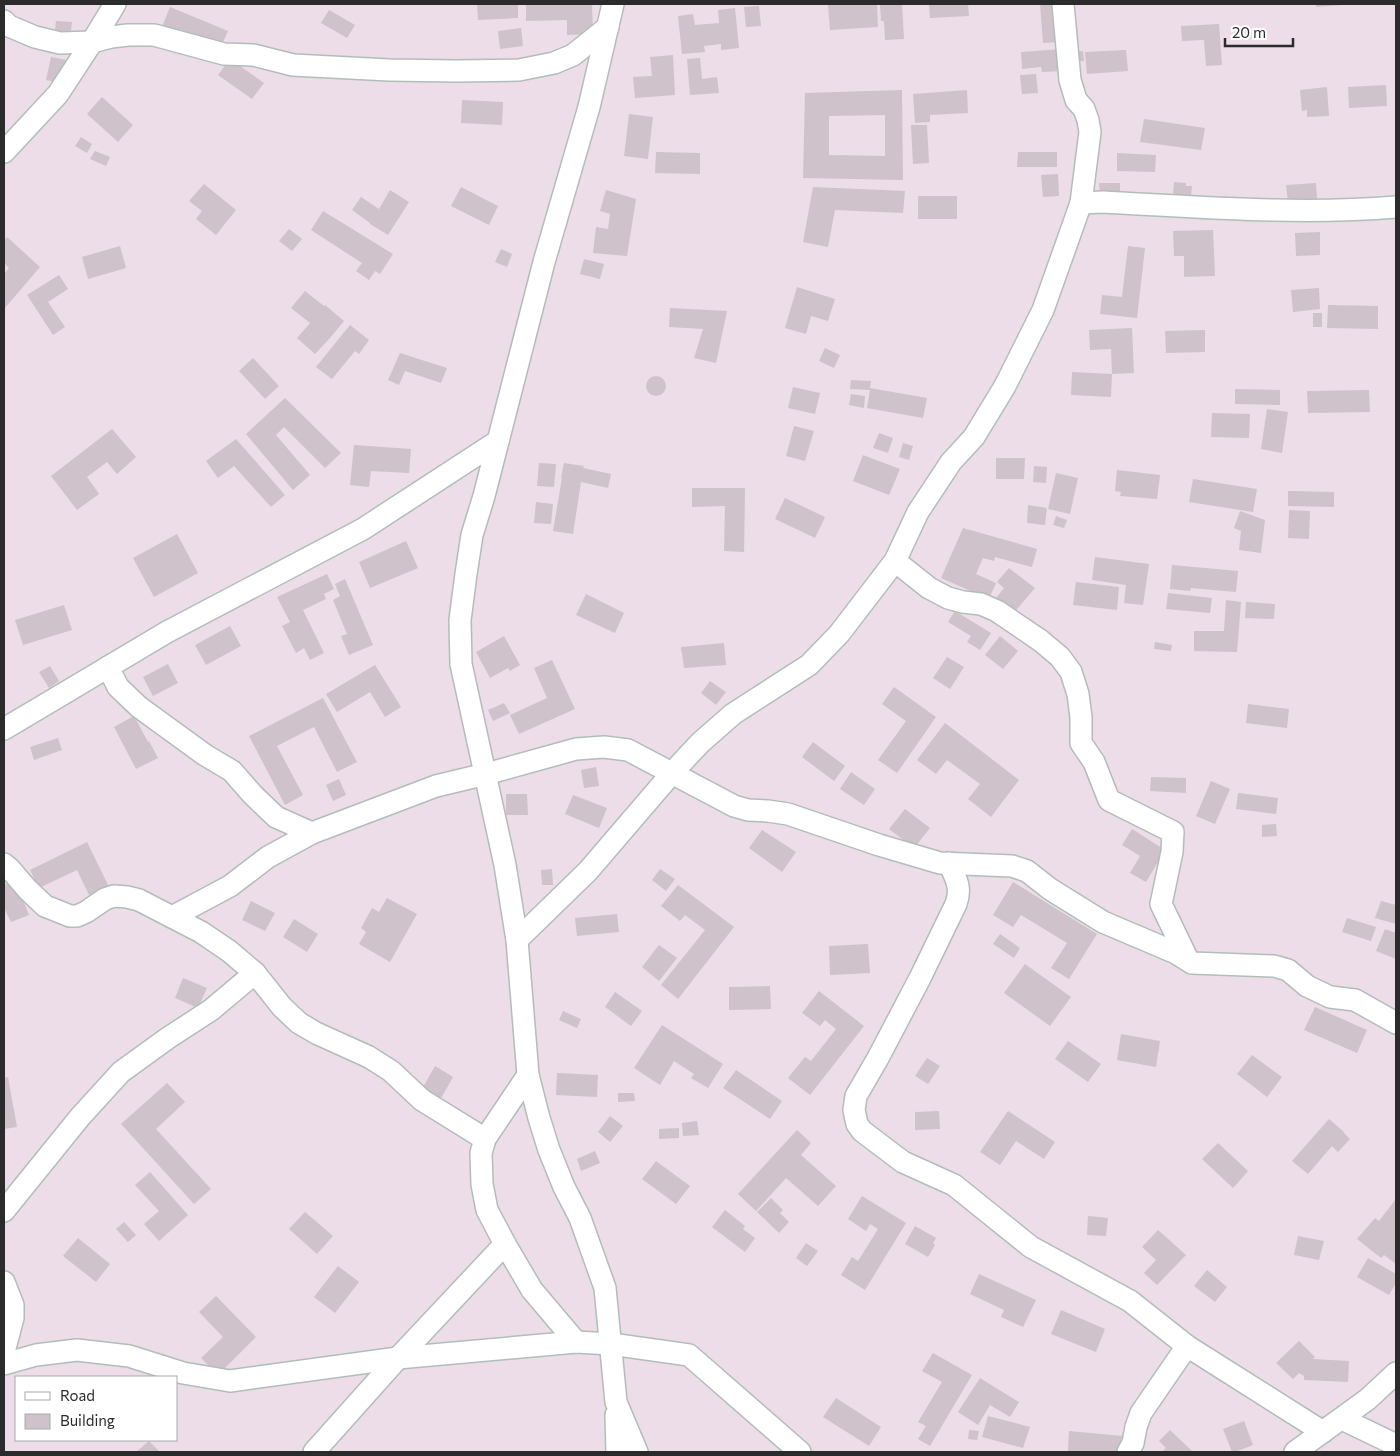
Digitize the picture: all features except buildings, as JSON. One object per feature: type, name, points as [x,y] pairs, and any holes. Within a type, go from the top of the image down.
[{"type":"street","points":[[4,152],[58,94],[114,4]]},
{"type":"street","points":[[614,4],[588,107],[544,262],[484,496],[472,535],[460,620],[462,664],[505,865],[516,940],[528,1075],[549,1150],[564,1187],[580,1218],[605,1288],[616,1402],[616,1452]]},
{"type":"street","points":[[516,940],[588,871],[672,772],[700,743],[733,714],[809,665],[839,634],[895,561],[918,512],[951,462],[974,437],[1004,386],[1044,310],[1081,203],[1090,132],[1084,109],[1076,100],[1070,80],[1063,4]]},
{"type":"street","points":[[4,21],[35,37],[60,43],[92,42],[128,35],[154,36],[224,54],[252,55],[293,65],[456,71],[519,70],[554,63],[573,55],[608,27]]},
{"type":"street","points":[[1081,203],[1103,202],[1262,210],[1376,209],[1396,207]]},
{"type":"street","points":[[4,729],[167,632],[364,530],[498,441]]},
{"type":"street","points":[[895,561],[929,588],[948,598],[981,604],[997,611],[1041,641],[1060,657],[1071,672],[1078,694],[1081,717],[1081,743],[1094,762],[1109,800],[1173,832],[1172,852],[1161,904],[1188,960]]},
{"type":"street","points":[[108,667],[118,687],[139,708],[198,750],[232,771],[276,818],[312,833]]},
{"type":"street","points":[[172,917],[230,886],[268,857],[312,833],[436,786],[576,749],[604,746],[628,750],[734,806],[748,810],[788,814],[879,845],[940,863],[1012,866],[1027,871],[1050,889],[1103,922],[1176,953],[1192,963],[1274,966],[1288,970],[1307,986],[1315,990],[1330,997],[1355,1000],[1396,1023]]},
{"type":"street","points":[[949,863],[959,888],[956,904],[920,978],[856,1096],[854,1110],[857,1124],[862,1131],[903,1162],[954,1185],[1031,1247],[1130,1301],[1187,1346],[1323,1432]]},
{"type":"street","points":[[4,864],[46,906],[70,916],[77,916],[86,912],[105,899],[114,896],[127,896],[139,900],[201,932],[229,951],[255,973],[282,1008],[299,1023],[316,1033],[369,1057],[391,1071],[422,1100],[485,1139]]},
{"type":"street","points":[[4,1211],[80,1117],[121,1072],[211,1010],[255,973]]},
{"type":"street","points":[[528,1075],[485,1139],[481,1153],[482,1184],[487,1210],[532,1290],[576,1342]]},
{"type":"street","points":[[314,1452],[398,1358],[505,1244]]},
{"type":"street","points":[[4,1282],[14,1305],[13,1318],[4,1352]]},
{"type":"street","points":[[4,1364],[36,1355],[77,1350],[130,1356],[183,1374],[230,1381],[398,1358],[576,1342],[611,1344],[689,1355],[800,1452]]},
{"type":"street","points":[[1128,1452],[1133,1444],[1141,1413],[1187,1346]]},
{"type":"street","points":[[1295,1452],[1368,1399],[1396,1373]]},
{"type":"street","points":[[616,1402],[637,1452]]},
{"type":"street","points":[[1342,1419],[1396,1445]]}]
